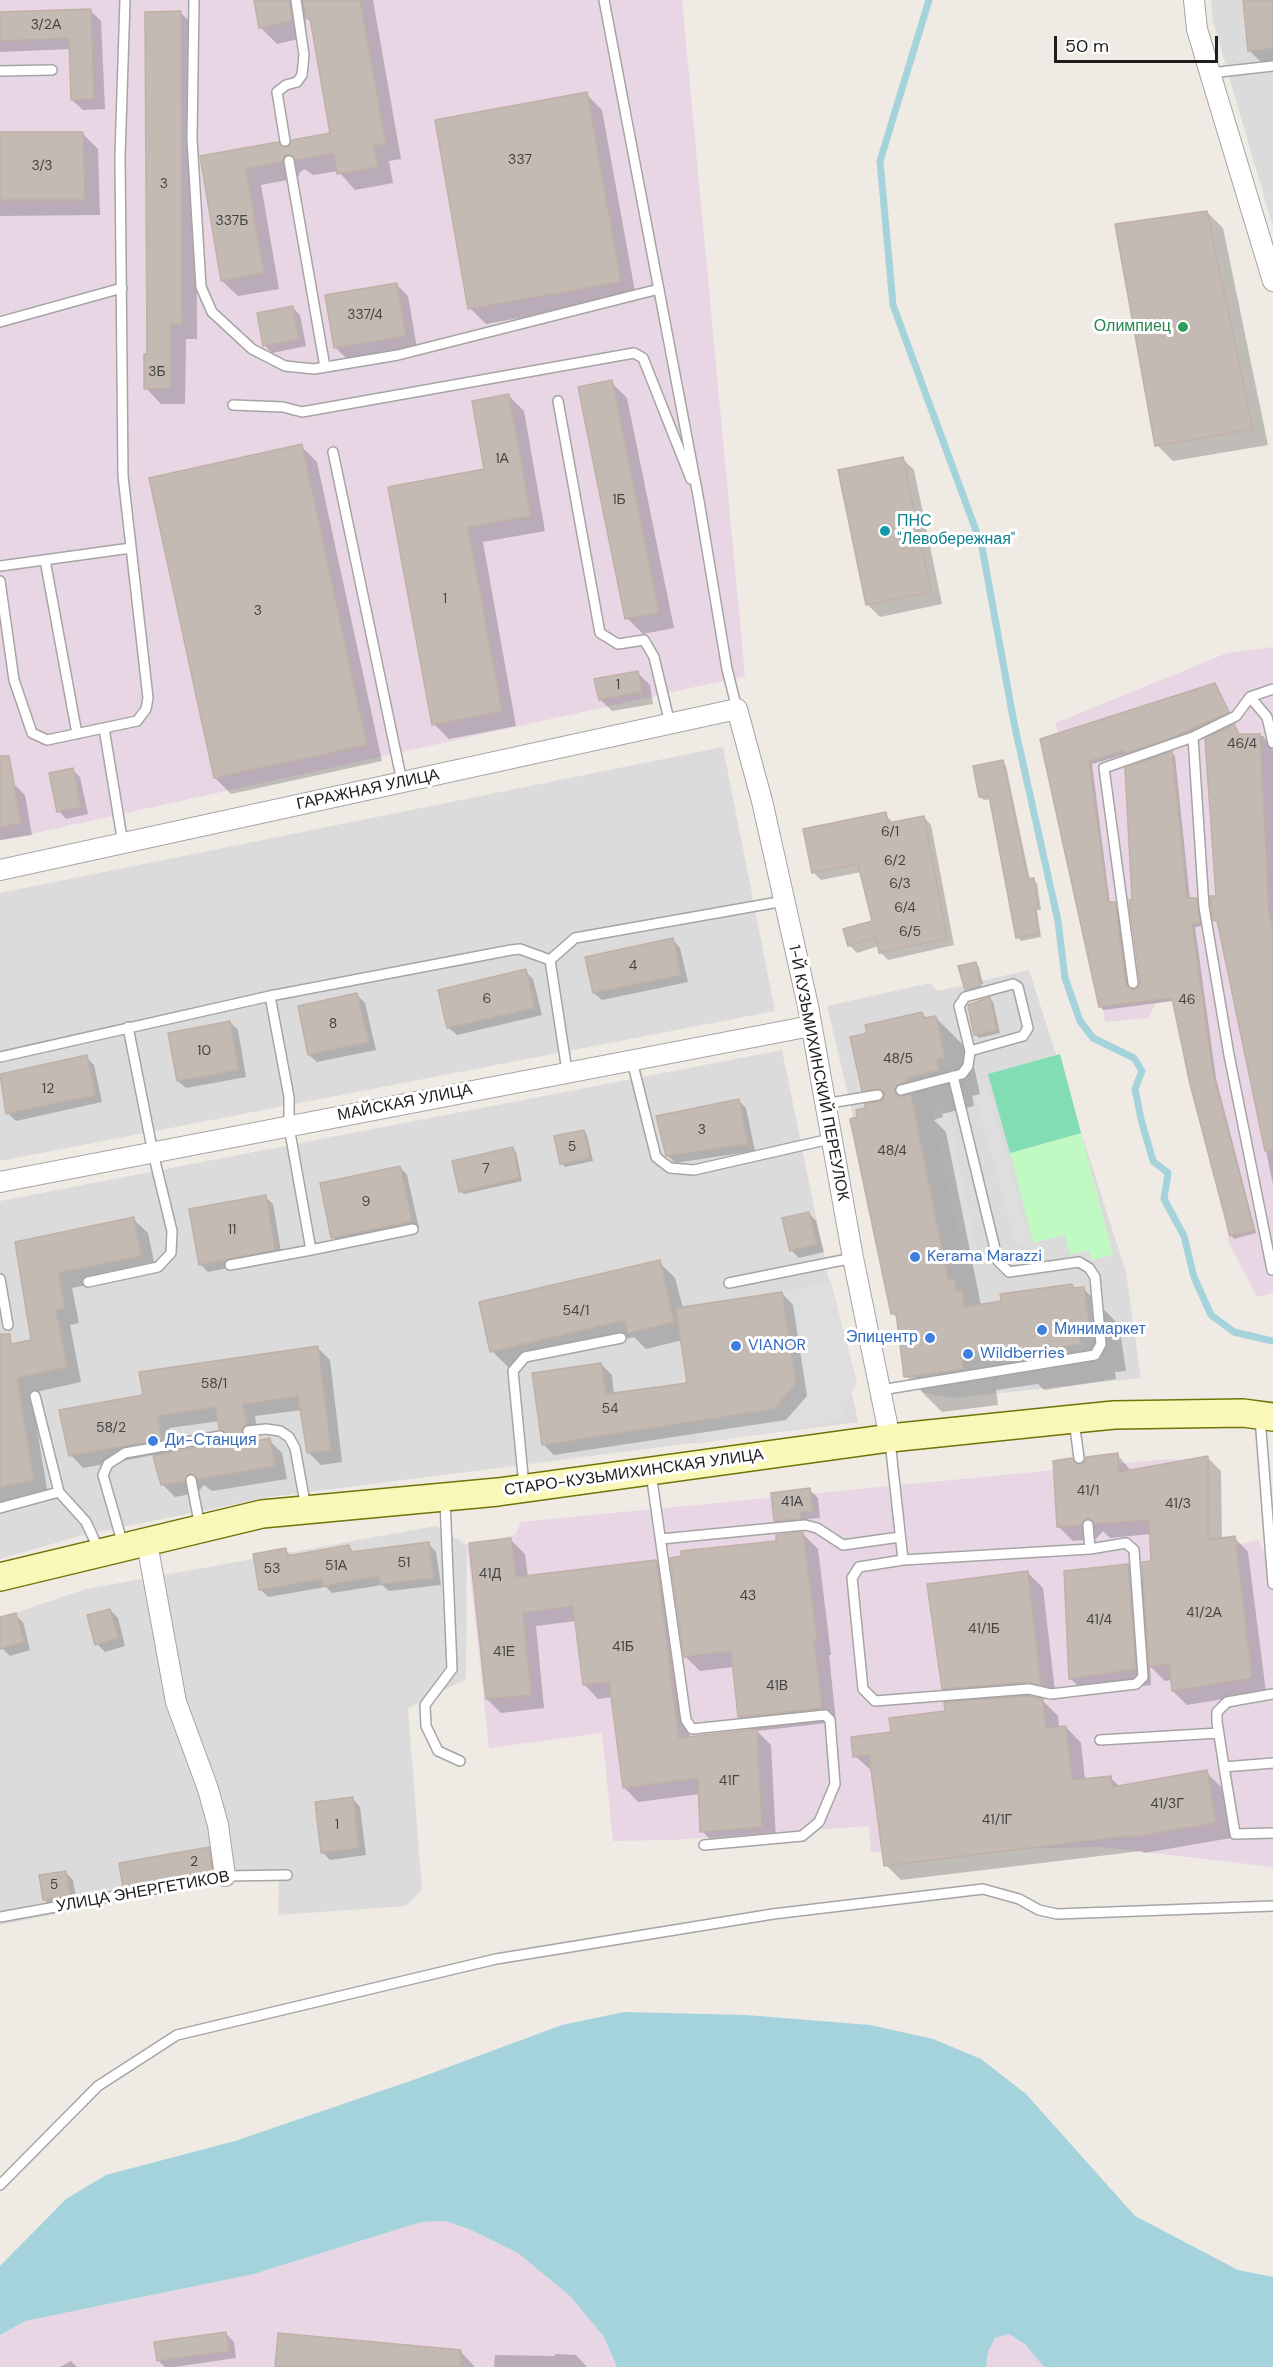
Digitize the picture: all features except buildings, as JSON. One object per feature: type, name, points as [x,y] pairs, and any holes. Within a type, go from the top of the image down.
[{"type":"main road","name":"СТАРО-КУЗЬМИХИНСКАЯ УЛИЦА","points":[[0,1577],[262,1514],[444,1498],[890,1438],[1114,1415],[1243,1413],[1267,1416]]},
{"type":"street","points":[[1194,0],[1197,29],[1273,281]]},
{"type":"street","name":"ГАРАЖНАЯ УЛИЦА","points":[[0,870],[737,709]]},
{"type":"street","name":"1-Й КУЗЬМИХИНСКИЙ ПЕРЕУЛОК","points":[[737,709],[762,801],[811,1026],[830,1139],[890,1438]]},
{"type":"street","name":"МАЙСКАЯ УЛИЦА","points":[[0,1182],[567,1071],[632,1061],[811,1026]]},
{"type":"street","points":[[124,1547],[208,1789],[218,1825],[225,1876]]},
{"type":"lane","points":[[0,581],[14,680],[32,733],[47,740],[137,721],[146,709],[148,698],[123,476],[120,156],[125,0]]},
{"type":"lane","points":[[194,0],[192,139],[201,287],[212,312],[252,349],[285,366],[325,367],[398,355],[659,289]]},
{"type":"lane","points":[[285,141],[277,92],[285,85],[297,82],[302,75],[303,65],[296,0]]},
{"type":"lane","points":[[604,0],[699,501],[727,669],[737,709]]},
{"type":"lane","points":[[1210,73],[1273,66]]},
{"type":"lane","points":[[0,71],[52,70]]},
{"type":"lane","points":[[289,161],[325,367]]},
{"type":"lane","points":[[0,322],[122,288]]},
{"type":"lane","points":[[233,405],[283,407],[302,412],[634,353],[643,358],[699,501]]},
{"type":"lane","points":[[558,401],[600,633],[618,644],[644,640],[654,657],[670,724]]},
{"type":"lane","points":[[333,452],[402,782]]},
{"type":"lane","points":[[0,566],[131,548]]},
{"type":"lane","points":[[45,560],[77,734]]},
{"type":"lane","points":[[1133,983],[1104,768],[1193,737],[1236,716],[1250,697],[1273,689]]},
{"type":"lane","points":[[1250,697],[1267,717],[1273,743]]},
{"type":"lane","points":[[104,728],[123,844]]},
{"type":"lane","points":[[1193,737],[1204,907],[1229,1055],[1272,1270]]},
{"type":"lane","points":[[550,960],[575,938],[784,901]]},
{"type":"lane","points":[[0,1058],[270,996],[520,949],[550,960]]},
{"type":"lane","points":[[550,960],[567,1071]]},
{"type":"lane","points":[[900,1090],[962,1074],[968,1066],[970,1051],[959,1006],[965,997],[1013,984],[1018,987],[1028,1028],[1023,1036],[970,1051]]},
{"type":"lane","points":[[270,996],[289,1097],[289,1126],[311,1250]]},
{"type":"lane","points":[[88,1282],[158,1267],[171,1253],[172,1230],[153,1153],[128,1027]]},
{"type":"lane","points":[[632,1061],[656,1157],[670,1168],[694,1170],[830,1139]]},
{"type":"lane","points":[[881,1390],[1095,1355],[1101,1344],[1095,1277],[1089,1268],[1079,1263],[1009,1272],[998,1261],[953,1076]]},
{"type":"lane","points":[[824,1104],[878,1095]]},
{"type":"lane","points":[[230,1265],[413,1229]]},
{"type":"lane","points":[[729,1282],[853,1258]]},
{"type":"lane","points":[[0,1284],[8,1325]]},
{"type":"lane","points":[[524,1488],[513,1371],[525,1358],[621,1338]]},
{"type":"lane","points":[[35,1396],[59,1492],[86,1522],[124,1547]]},
{"type":"lane","points":[[1267,1416],[1262,1447],[1270,1524],[1273,1584]]},
{"type":"lane","points":[[1074,1419],[1079,1458]]},
{"type":"lane","points":[[248,1431],[266,1429],[279,1431],[289,1437],[295,1448],[306,1510]]},
{"type":"lane","points":[[124,1547],[103,1475],[108,1464],[124,1453],[184,1446],[220,1436]]},
{"type":"lane","points":[[890,1438],[903,1560]]},
{"type":"lane","points":[[1262,1447],[1273,1451]]},
{"type":"lane","points":[[651,1471],[686,1720],[692,1728],[825,1715],[830,1720],[835,1784],[819,1822],[802,1836],[704,1845]]},
{"type":"lane","points":[[191,1480],[201,1529]]},
{"type":"lane","points":[[0,1508],[59,1492]]},
{"type":"lane","points":[[444,1498],[452,1669],[425,1705],[426,1726],[438,1751],[460,1761]]},
{"type":"lane","points":[[661,1539],[805,1525],[817,1528],[843,1545],[900,1538]]},
{"type":"lane","points":[[1088,1525],[1090,1549]]},
{"type":"lane","points":[[1126,1544],[1134,1550],[1143,1677],[1136,1684],[1051,1694],[1029,1689],[875,1701],[863,1689],[852,1578],[859,1566],[903,1560],[1090,1549],[1126,1544]]},
{"type":"lane","points":[[1273,1694],[1227,1702],[1217,1713],[1235,1834],[1273,1833]]},
{"type":"lane","points":[[1100,1740],[1219,1733]]},
{"type":"lane","points":[[1224,1767],[1273,1763]]},
{"type":"lane","name":"УЛИЦА ЭНЕРГЕТИКОВ","points":[[0,1917],[225,1876],[287,1875]]},
{"type":"lane","points":[[0,2185],[98,2086],[177,2035],[496,1959],[773,1914],[983,1889],[1019,1899],[1040,1910],[1057,1914],[1273,1906]]},
{"type":"shaded area","points":[[0,0],[682,0],[745,676],[0,841]]},
{"type":"shaded area","points":[[1211,0],[1273,0],[1273,227],[1213,22]]},
{"type":"shaded area","points":[[1273,647],[1273,1293],[1257,1297],[1229,1243],[1184,998],[1156,1003],[1148,1018],[1105,1022],[1056,723],[1227,653]]},
{"type":"shaded area","points":[[723,747],[775,1011],[0,1161],[0,893]]},
{"type":"shaded area","points":[[1029,970],[1126,1272],[1141,1378],[954,1398],[924,1393],[916,1383],[827,1006],[930,983],[938,991]]},
{"type":"shaded area","points":[[782,1050],[858,1422],[270,1497],[79,1536],[0,1559],[0,1201]]},
{"type":"shaded area","points":[[986,1078],[1030,1242],[1016,1246],[972,1082]]},
{"type":"shaded area","points":[[946,1103],[980,1263],[965,1267],[931,1106]]},
{"type":"shaded area","points":[[831,1282],[857,1383],[838,1421],[697,1444],[693,1422],[774,1409],[796,1384],[782,1292]]},
{"type":"shaded area","points":[[1168,1459],[1207,1461],[1209,1552],[1258,1540],[1266,1556],[1273,1556],[1273,1867],[1102,1847],[871,1852],[869,1826],[673,1840],[613,1841],[602,1733],[489,1748],[467,1545],[515,1535],[521,1522]]},
{"type":"shaded area","points":[[436,1526],[467,1545],[466,1679],[408,1708],[422,1890],[406,1906],[278,1915],[279,1876],[235,1879],[0,1925],[0,1618],[86,1589]]},
{"type":"shaded area","points":[[445,2221],[469,2229],[518,2253],[571,2297],[604,2337],[617,2367],[0,2367],[0,2335],[25,2321],[254,2274],[421,2222]]},
{"type":"shaded area","points":[[1009,2334],[1025,2344],[1044,2367],[986,2367],[988,2352],[995,2338]]},
{"type":"green space","points":[[1060,1054],[1081,1133],[1010,1153],[988,1074]]},
{"type":"green space","points":[[1081,1133],[1113,1255],[1092,1260],[1089,1250],[1070,1255],[1065,1235],[1033,1243],[1010,1153]]},
{"type":"water","points":[[624,2012],[746,2015],[870,2025],[933,2039],[981,2059],[1026,2094],[1135,2216],[1238,2270],[1273,2277],[1273,2367],[1044,2367],[1025,2344],[1009,2334],[995,2338],[988,2352],[986,2367],[617,2367],[604,2337],[571,2297],[518,2253],[469,2229],[445,2221],[421,2222],[254,2274],[25,2321],[0,2335],[0,2266],[66,2199],[106,2175],[235,2141],[416,2079],[562,2025]]},
{"type":"waterway","points":[[929,0],[880,161],[893,305],[982,547],[1014,723],[1058,921],[1065,978],[1080,1021],[1093,1038],[1134,1058],[1142,1071],[1135,1089],[1141,1119],[1153,1161],[1168,1173],[1164,1199],[1184,1236],[1194,1277],[1211,1315],[1234,1332],[1273,1341]]},
{"type":"place","name":"Олимпиец","points":[[1183,327]]},
{"type":"place","name":"ПНС \"Левобережная\"","points":[[885,531]]},
{"type":"place","name":"Kerama Marazzi","points":[[915,1257]]},
{"type":"place","name":"Минимаркет","points":[[1042,1330]]},
{"type":"place","name":"Эпицентр","points":[[930,1338]]},
{"type":"place","name":"VIANOR","points":[[736,1346]]},
{"type":"place","name":"Wildberries","points":[[968,1354]]},
{"type":"place","name":"Ди-Станция","points":[[153,1441]]}]
